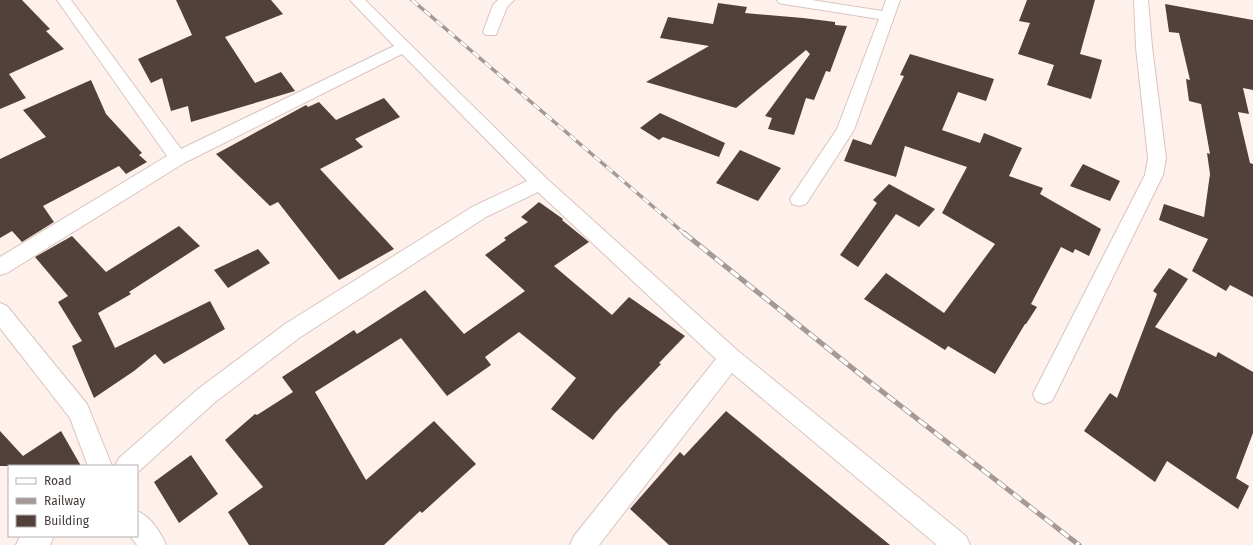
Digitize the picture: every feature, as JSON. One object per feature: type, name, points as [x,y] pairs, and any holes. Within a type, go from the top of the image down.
[{"type":"street","points":[[64,0],[178,158]]},
{"type":"street","points":[[357,0],[540,183],[730,358],[957,545]]},
{"type":"street","points":[[491,32],[500,5],[507,0]]},
{"type":"street","points":[[784,0],[887,16]]},
{"type":"street","points":[[799,199],[845,130],[893,0]]},
{"type":"street","points":[[1044,394],[1154,175],[1157,158],[1144,48],[1141,0]]},
{"type":"street","points":[[0,267],[178,158],[404,47]]},
{"type":"street","points":[[128,465],[206,396],[292,331],[479,212],[540,183]]},
{"type":"street","points":[[0,312],[80,412],[100,465]]},
{"type":"street","points":[[583,545],[730,358]]},
{"type":"street","points":[[138,525],[153,545]]},
{"type":"street","points":[[29,545],[40,537]]},
{"type":"building","points":[[0,0],[22,0],[50,29],[46,31],[64,49],[9,74],[26,98],[0,109]]},
{"type":"building","points":[[176,0],[271,0],[283,14],[225,37],[255,83],[281,72],[295,91],[191,122],[188,106],[171,111],[162,78],[151,83],[138,59],[192,35]]},
{"type":"building","points":[[1027,0],[1095,0],[1080,54],[1102,60],[1091,99],[1047,85],[1054,65],[1018,54],[1030,23],[1019,21]]},
{"type":"building","points":[[718,3],[747,7],[745,13],[835,22],[835,25],[847,26],[830,72],[826,71],[814,100],[806,98],[794,135],[768,129],[772,118],[765,116],[810,54],[806,50],[736,108],[646,82],[709,46],[660,38],[668,17],[713,24]]},
{"type":"building","points":[[1165,4],[1253,20],[1253,90],[1243,88],[1249,114],[1238,112],[1250,163],[1253,164],[1253,297],[1230,285],[1226,291],[1192,271],[1208,239],[1159,220],[1164,204],[1204,217],[1210,174],[1207,153],[1210,154],[1201,104],[1189,101],[1186,79],[1190,80],[1179,33],[1169,32]]},
{"type":"building","points":[[910,54],[994,79],[986,101],[958,92],[942,130],[980,143],[984,133],[1022,148],[1009,176],[1043,188],[1040,194],[1101,229],[1089,256],[1075,249],[1073,253],[1061,247],[1031,304],[1037,307],[995,374],[948,346],[945,350],[864,299],[886,273],[944,313],[995,244],[942,213],[967,167],[905,146],[896,177],[844,161],[853,139],[871,145],[904,76],[900,75]]},
{"type":"building","points":[[91,80],[106,114],[142,153],[139,155],[147,162],[126,174],[119,166],[43,206],[54,222],[22,242],[12,231],[0,238],[0,159],[46,137],[23,110]]},
{"type":"building","points":[[384,98],[400,117],[355,139],[363,147],[320,169],[394,249],[339,280],[278,202],[270,206],[216,154],[306,105],[308,107],[319,102],[336,120]]},
{"type":"building","points":[[660,113],[725,143],[719,157],[663,137],[659,140],[640,128]]},
{"type":"building","points":[[740,150],[781,168],[758,201],[716,183]]},
{"type":"building","points":[[1083,164],[1120,181],[1110,201],[1070,186]]},
{"type":"building","points":[[889,184],[935,209],[919,227],[896,214],[858,267],[840,255],[877,203],[873,200]]},
{"type":"building","points":[[539,202],[563,219],[562,220],[589,242],[554,266],[612,315],[629,297],[685,336],[659,363],[661,364],[615,413],[593,440],[551,409],[576,378],[519,332],[485,357],[491,365],[447,396],[401,338],[315,392],[366,480],[434,421],[476,464],[422,513],[420,511],[384,545],[249,545],[228,512],[263,487],[225,440],[255,414],[257,415],[293,392],[282,377],[354,330],[357,334],[425,290],[464,334],[525,291],[485,255],[506,240],[504,238],[528,222],[521,217]]},
{"type":"building","points":[[179,226],[200,246],[129,292],[131,294],[98,313],[115,348],[210,301],[225,329],[164,364],[155,354],[134,371],[94,398],[72,346],[82,341],[58,302],[68,296],[35,257],[72,236],[106,272]]},
{"type":"building","points":[[258,249],[270,263],[228,288],[214,270]]},
{"type":"building","points":[[1169,268],[1188,279],[1155,327],[1216,357],[1218,352],[1253,372],[1253,433],[1236,478],[1249,486],[1238,509],[1167,461],[1155,482],[1084,431],[1110,393],[1117,398],[1157,294],[1153,291]]},
{"type":"building","points":[[726,411],[890,545],[669,545],[630,509],[680,452],[684,456]]},
{"type":"building","points":[[0,431],[23,456],[61,431],[80,465],[8,465],[0,466]]},
{"type":"building","points":[[191,455],[218,494],[179,523],[154,482]]},
{"type":"railway","points":[[412,0],[685,234]]},
{"type":"railway","points":[[684,233],[861,375],[1079,545]]}]
